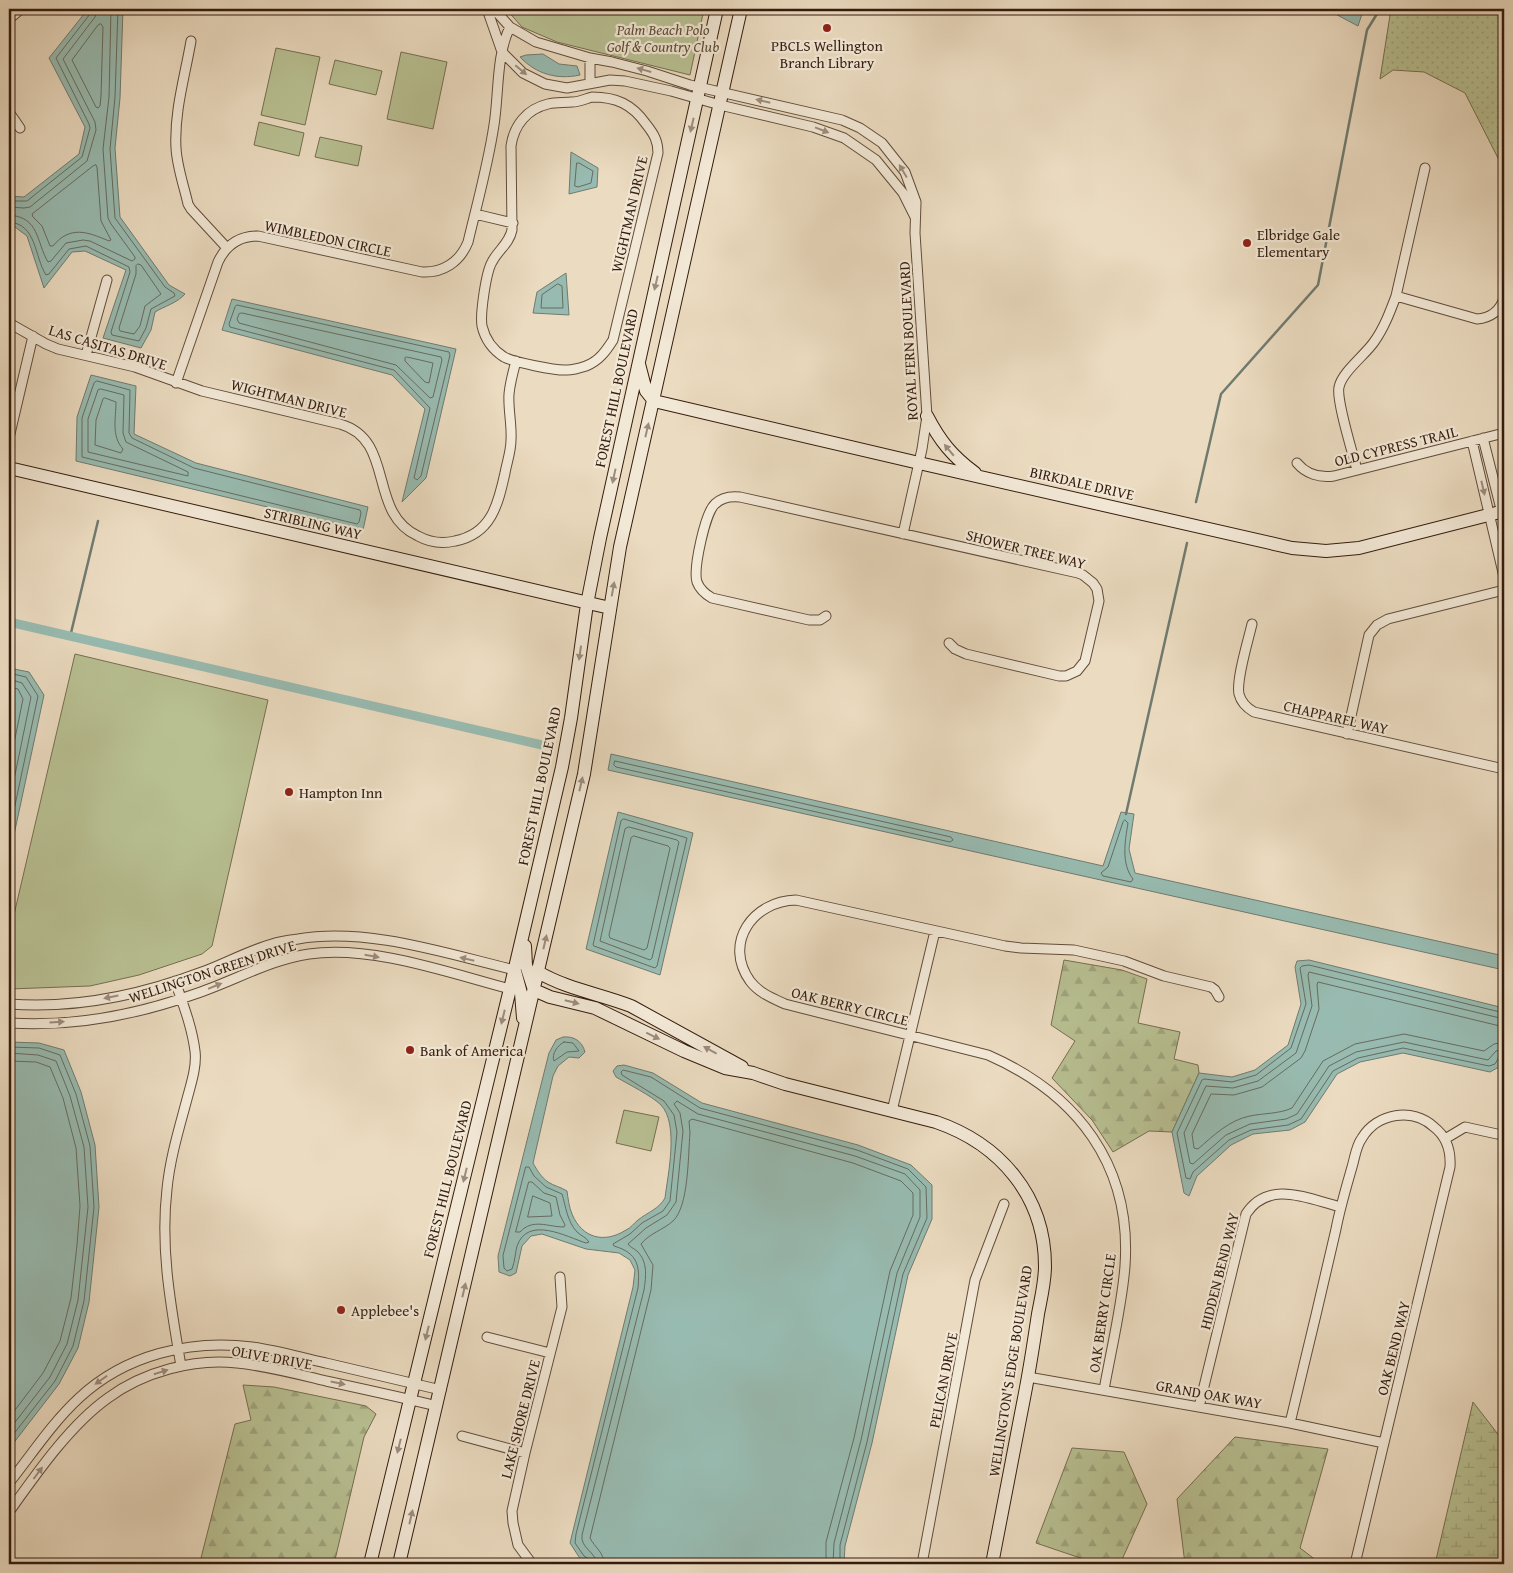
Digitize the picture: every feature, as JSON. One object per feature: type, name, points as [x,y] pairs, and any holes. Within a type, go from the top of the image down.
[{"type":"main road","name":"FOREST HILL BOULEVARD","points":[[708,94],[718,9]]},
{"type":"main road","name":"FOREST HILL BOULEVARD","points":[[370,1564],[515,970],[562,768],[587,604],[639,363],[708,94],[741,9]]},
{"type":"main road","name":"FOREST HILL BOULEVARD","points":[[400,1564],[584,774],[620,547],[720,105],[708,94]]},
{"type":"main road","points":[[639,363],[646,391],[654,401]]},
{"type":"main road","name":"BIRKDALE DRIVE","points":[[654,401],[919,463],[1312,551],[1360,548],[1500,515]]},
{"type":"main road","points":[[927,416],[949,451],[979,476]]},
{"type":"main road","name":"STRIBLING WAY","points":[[9,468],[610,608]]},
{"type":"main road","points":[[526,920],[526,965],[534,990]]},
{"type":"main road","points":[[515,970],[521,993],[524,1031]]},
{"type":"main road","name":"WELLINGTON'S EDGE BOULEVARD","points":[[538,972],[557,982],[631,1006],[753,1074]]},
{"type":"main road","name":"WELLINGTON'S EDGE BOULEVARD","points":[[534,990],[550,997],[602,1011],[684,1051],[725,1068],[936,1122],[970,1136],[999,1158],[1012,1171],[1030,1199],[1041,1231],[1045,1276],[1028,1377],[992,1564]]},
{"type":"street","points":[[9,19],[21,9]]},
{"type":"street","points":[[487,9],[502,52],[523,74],[544,84],[567,88],[610,80],[708,94]]},
{"type":"street","points":[[494,9],[510,27],[536,42],[590,58],[612,62],[708,94]]},
{"type":"street","name":"WIMBLEDON CIRCLE","points":[[227,248],[238,240],[258,236],[422,272],[434,272],[450,265],[463,253],[468,242],[494,127],[502,52],[505,37],[510,27]]},
{"type":"street","points":[[176,383],[218,262],[227,248],[191,210],[178,161],[176,149],[177,119],[191,42]]},
{"type":"street","points":[[590,58],[590,83]]},
{"type":"street","points":[[610,80],[612,62]]},
{"type":"street","name":"ROYAL FERN BOULEVARD","points":[[708,94],[827,116],[860,128],[882,143],[905,172],[916,202],[915,217],[927,416],[919,463]]},
{"type":"street","name":"WIGHTMAN DRIVE","points":[[592,97],[611,98],[623,102],[634,110],[651,130],[657,141],[658,153],[613,340],[597,360],[586,366],[574,369],[554,369],[502,356],[489,343],[484,332],[482,320],[489,268],[496,255],[508,241],[512,230],[512,223],[512,140],[516,128],[523,118],[536,108],[548,104],[573,102],[592,97]]},
{"type":"street","name":"ROYAL FERN BOULEVARD","points":[[720,105],[813,127],[844,138],[876,160],[903,193],[915,217]]},
{"type":"street","points":[[9,112],[20,128]]},
{"type":"street","points":[[1357,470],[1339,400],[1339,387],[1345,376],[1374,342],[1387,320],[1396,296],[1424,168]]},
{"type":"street","points":[[475,214],[512,223]]},
{"type":"street","points":[[86,355],[106,280]]},
{"type":"street","points":[[1396,296],[1477,319],[1495,313],[1504,298]]},
{"type":"street","name":"LAS CASITAS DRIVE","points":[[9,323],[51,346],[135,367],[176,383]]},
{"type":"street","name":"LAS CASITAS DRIVE","points":[[10,438],[33,336]]},
{"type":"street","name":"WIGHTMAN DRIVE","points":[[176,383],[352,428],[366,440],[373,450],[389,505],[399,523],[409,532],[425,540],[445,542],[464,538],[476,532],[486,523],[497,506],[511,446],[509,396],[516,361]]},
{"type":"street","name":"OLD CYPRESS TRAIL","points":[[1297,463],[1306,471],[1327,477],[1504,433]]},
{"type":"street","points":[[1484,438],[1500,515],[1504,577]]},
{"type":"street","points":[[1472,441],[1500,515]]},
{"type":"street","points":[[903,534],[919,463]]},
{"type":"street","name":"SHOWER TREE WAY","points":[[826,616],[820,620],[809,620],[712,598],[702,591],[696,580],[696,567],[708,514],[716,503],[727,497],[740,497],[1078,573],[1089,578],[1097,589],[1099,601],[1087,655],[1082,666],[1072,674],[1059,676],[966,654],[949,643]]},
{"type":"street","points":[[1347,734],[1369,635],[1377,625],[1388,619],[1504,590]]},
{"type":"street","name":"CHAPPAREL WAY","points":[[1252,624],[1238,686],[1241,698],[1248,709],[1260,714],[1504,769]]},
{"type":"street","name":"OAK BERRY CIRCLE","points":[[1104,1390],[1123,1285],[1126,1245],[1124,1223],[1117,1190],[1108,1166],[1086,1128],[1064,1104],[1030,1077],[988,1055],[785,1004],[766,995],[750,981],[744,971],[741,960],[741,942],[745,931],[757,913],[770,905],[785,900],[796,900],[1005,946],[1074,950],[1114,959],[1164,976],[1206,985],[1215,990],[1219,997]]},
{"type":"street","points":[[892,1110],[935,931]]},
{"type":"street","name":"WELLINGTON GREEN DRIVE","points":[[9,1004],[63,1004],[92,1001],[140,992],[175,981],[272,944],[301,938],[363,937],[515,970]]},
{"type":"street","points":[[252,952],[258,968]]},
{"type":"street","name":"WELLINGTON GREEN DRIVE","points":[[9,1023],[70,1022],[132,1013],[196,994],[258,968],[294,957],[312,954],[366,954],[412,963],[510,989]]},
{"type":"street","points":[[175,981],[190,1023],[195,1052],[190,1088],[170,1165],[165,1216],[165,1252],[169,1297],[181,1366]]},
{"type":"street","points":[[1290,1423],[1341,1207],[1358,1144],[1367,1130],[1375,1123],[1394,1115],[1415,1116],[1433,1125],[1445,1139],[1465,1128],[1497,1134]]},
{"type":"street","name":"OAK BEND WAY","points":[[1355,1564],[1450,1167],[1451,1158],[1445,1139]]},
{"type":"street","name":"HIDDEN BEND WAY","points":[[1199,1407],[1246,1214],[1251,1207],[1266,1196],[1282,1193],[1341,1207]]},
{"type":"street","name":"PELICAN DRIVE","points":[[922,1564],[975,1280],[1004,1204]]},
{"type":"street","name":"LAKE SHORE DRIVE","points":[[532,1564],[518,1545],[512,1523],[514,1500],[562,1307],[560,1277]]},
{"type":"street","points":[[487,1337],[550,1354]]},
{"type":"street","name":"OLIVE DRIVE","points":[[9,1483],[53,1424],[93,1386],[124,1367],[142,1359],[178,1349],[192,1346],[218,1345],[260,1348],[441,1390]]},
{"type":"street","name":"OLIVE DRIVE","points":[[9,1512],[67,1436],[91,1411],[119,1390],[145,1377],[181,1366],[218,1362],[246,1364],[437,1406]]},
{"type":"street","name":"GRAND OAK WAY","points":[[1028,1377],[1290,1423],[1384,1443]]},
{"type":"street","points":[[462,1436],[525,1453]]},
{"type":"green space","name":"Palm Beach Polo Golf & Country Club","points":[[506,9],[704,9],[690,75],[557,42],[522,27]]},
{"type":"green space","points":[[1391,9],[1504,9],[1504,170],[1465,93],[1424,72],[1393,70],[1380,79]]},
{"type":"green space","points":[[276,48],[320,57],[305,125],[261,115]]},
{"type":"green space","points":[[401,52],[447,62],[433,129],[387,119]]},
{"type":"green space","points":[[335,60],[382,71],[376,95],[329,84]]},
{"type":"green space","points":[[259,122],[304,133],[299,156],[254,145]]},
{"type":"green space","points":[[320,137],[362,146],[358,166],[315,157]]},
{"type":"green space","points":[[75,654],[268,700],[212,946],[202,954],[139,975],[90,986],[9,989],[9,936]]},
{"type":"green space","points":[[1064,960],[1122,970],[1147,979],[1138,1023],[1180,1032],[1174,1059],[1198,1065],[1199,1073],[1172,1132],[1149,1131],[1113,1152],[1092,1120],[1052,1078],[1075,1041],[1051,1025]]},
{"type":"green space","points":[[624,1110],[659,1117],[651,1151],[616,1143]]},
{"type":"green space","points":[[243,1385],[274,1387],[366,1406],[376,1414],[364,1437],[334,1564],[210,1564],[201,1558],[235,1424],[251,1420]]},
{"type":"green space","points":[[1473,1402],[1504,1442],[1504,1564],[1435,1564]]},
{"type":"green space","points":[[1235,1437],[1328,1449],[1300,1548],[1321,1564],[1185,1564],[1177,1499]]},
{"type":"green space","points":[[1072,1448],[1124,1452],[1147,1504],[1120,1564],[1098,1564],[1036,1543]]},
{"type":"water","points":[[88,9],[123,9],[120,98],[115,148],[120,217],[169,285],[185,294],[175,302],[155,312],[151,330],[141,348],[103,338],[126,270],[85,251],[72,252],[44,288],[27,236],[15,227],[9,226],[9,196],[24,197],[79,154],[85,127],[49,58]]},
{"type":"water","points":[[1326,9],[1357,9],[1363,11],[1358,26]]},
{"type":"water","points":[[543,54],[559,64],[577,66],[580,75],[563,77],[547,74],[533,68],[520,57]]},
{"type":"water","points":[[571,152],[598,168],[597,187],[569,194]]},
{"type":"water","points":[[566,273],[569,315],[533,313],[537,292]]},
{"type":"water","points":[[232,299],[456,349],[426,478],[402,502],[425,409],[392,375],[222,330]]},
{"type":"water","points":[[91,375],[136,386],[134,434],[196,463],[368,507],[363,530],[76,461],[77,417]]},
{"type":"water","points":[[9,668],[29,672],[44,695],[9,858]]},
{"type":"water","points":[[611,754],[1103,866],[1121,812],[1134,814],[1129,849],[1135,873],[1504,956],[1504,970],[608,770]]},
{"type":"water","points":[[618,812],[693,833],[660,975],[586,949]]},
{"type":"water","points":[[1309,960],[1504,1008],[1504,1055],[1499,1067],[1490,1072],[1403,1053],[1360,1062],[1337,1074],[1305,1122],[1290,1130],[1253,1134],[1231,1145],[1197,1176],[1189,1196],[1184,1193],[1172,1132],[1199,1073],[1232,1077],[1255,1070],[1288,1045],[1301,1004],[1295,967],[1297,961]]},
{"type":"water","points":[[563,1037],[571,1037],[577,1040],[585,1052],[579,1058],[569,1057],[558,1066],[553,1076],[533,1163],[546,1180],[567,1191],[570,1208],[576,1222],[582,1229],[594,1236],[610,1237],[618,1234],[656,1208],[665,1198],[668,1176],[671,1136],[670,1124],[666,1113],[661,1105],[646,1094],[616,1077],[613,1071],[617,1066],[624,1065],[653,1073],[702,1103],[858,1145],[911,1165],[932,1185],[932,1219],[908,1275],[872,1443],[845,1546],[844,1564],[589,1564],[581,1560],[570,1543],[633,1287],[635,1270],[630,1260],[619,1253],[586,1249],[542,1234],[531,1236],[522,1246],[516,1273],[510,1276],[499,1272],[498,1256],[549,1053],[556,1040]]},
{"type":"water","points":[[9,1042],[39,1043],[64,1050],[81,1092],[95,1145],[99,1207],[89,1302],[78,1348],[59,1384],[9,1449]]},
{"type":"waterway","points":[[1196,502],[1221,394],[1318,285],[1367,30],[1380,9]]},
{"type":"waterway","points":[[70,637],[98,521]]},
{"type":"waterway","points":[[1126,814],[1187,543]]},
{"type":"waterway","points":[[9,622],[542,745]]},
{"type":"place","name":"PBCLS Wellington Branch Library","points":[[827,28]]},
{"type":"place","name":"Elbridge Gale Elementary","points":[[1247,243]]},
{"type":"place","name":"Hampton Inn","points":[[289,792]]},
{"type":"place","name":"Bank of America","points":[[410,1050]]},
{"type":"place","name":"Applebee's","points":[[341,1310]]}]
